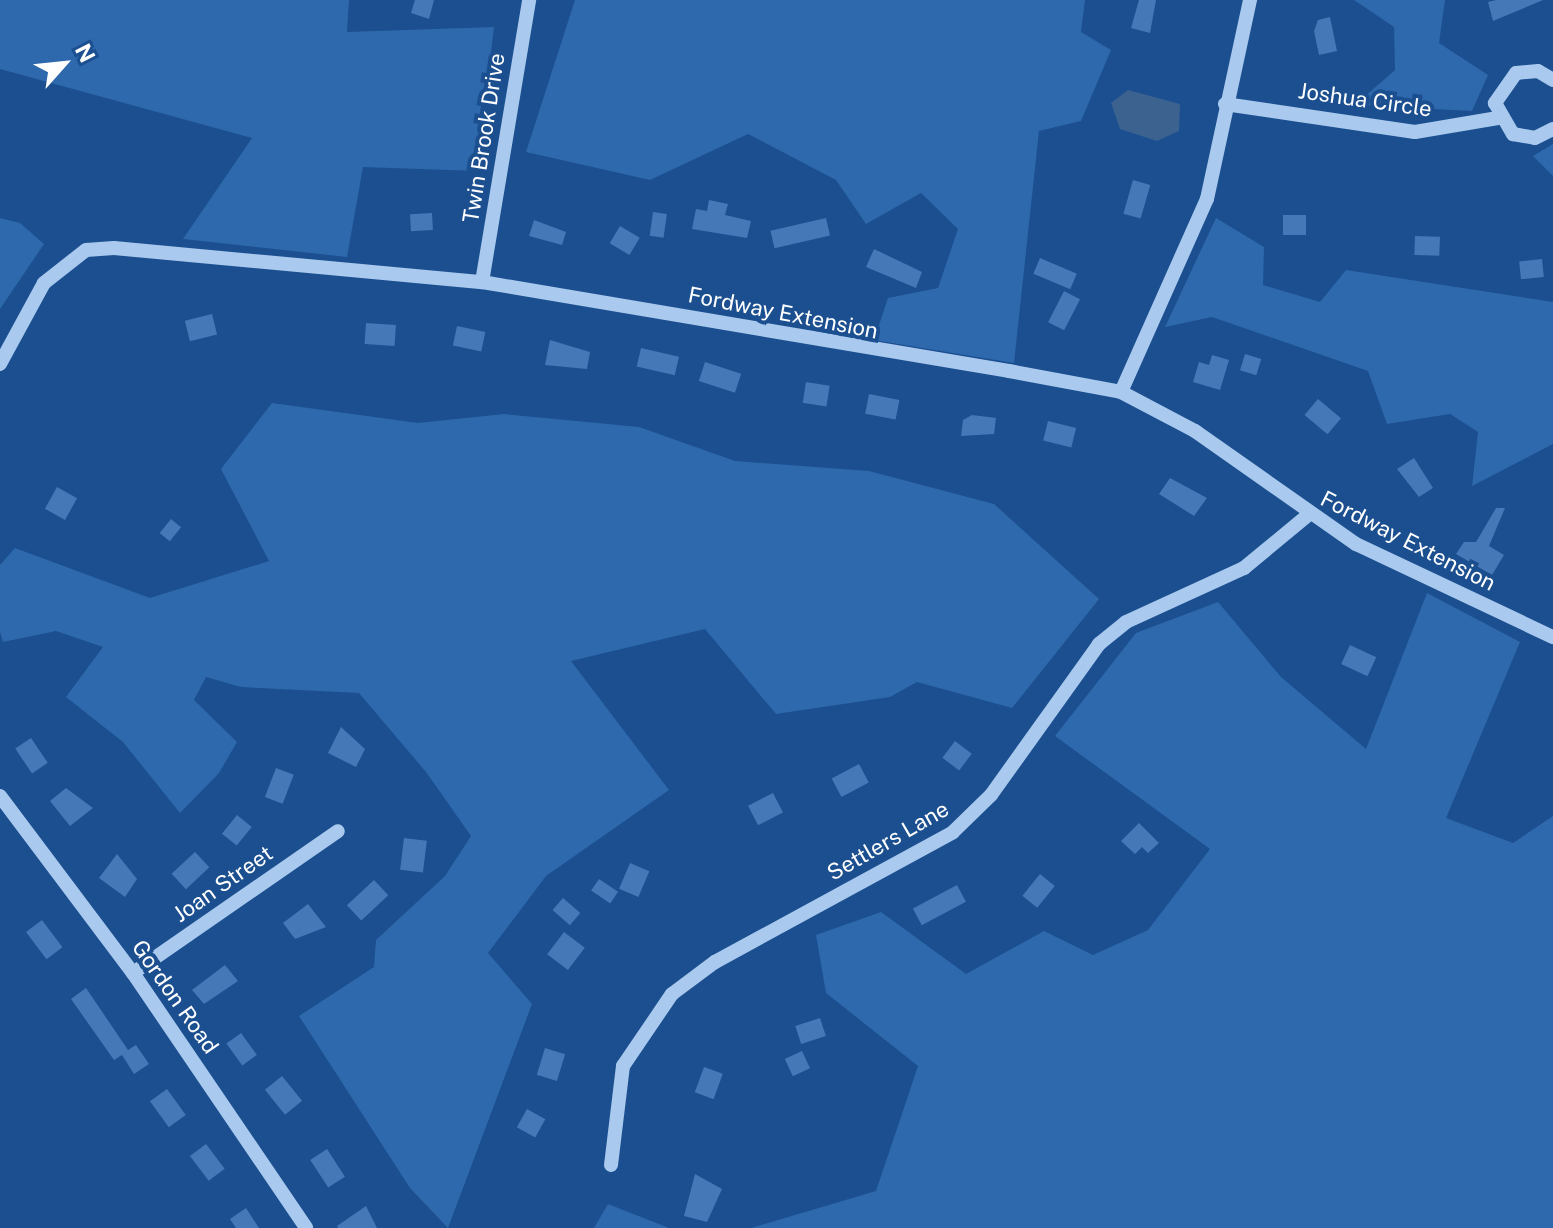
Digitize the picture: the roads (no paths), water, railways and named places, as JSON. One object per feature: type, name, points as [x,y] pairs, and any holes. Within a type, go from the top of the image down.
[{"type":"street","name":"Twin Brook Drive","points":[[482,282],[529,0]]},
{"type":"street","points":[[1121,392],[1198,224],[1250,0]]},
{"type":"street","points":[[1553,80],[1531,70],[1509,77],[1496,95],[1498,118],[1520,137],[1553,129]]},
{"type":"street","name":"Joshua Circle","points":[[1225,104],[1415,132],[1498,118]]},
{"type":"street","name":"Fordway Extension","points":[[0,364],[33,296],[86,250],[482,282],[1121,392],[1195,431],[1308,515],[1553,637]]},
{"type":"street","name":"Settlers Lane","points":[[611,1165],[623,1066],[672,994],[715,962],[953,832],[991,795],[1099,644],[1126,622],[1244,568],[1308,515]]},
{"type":"street","name":"Gordon Road","points":[[0,796],[133,973],[306,1228]]},
{"type":"street","name":"Joan Street","points":[[133,973],[338,831]]}]
